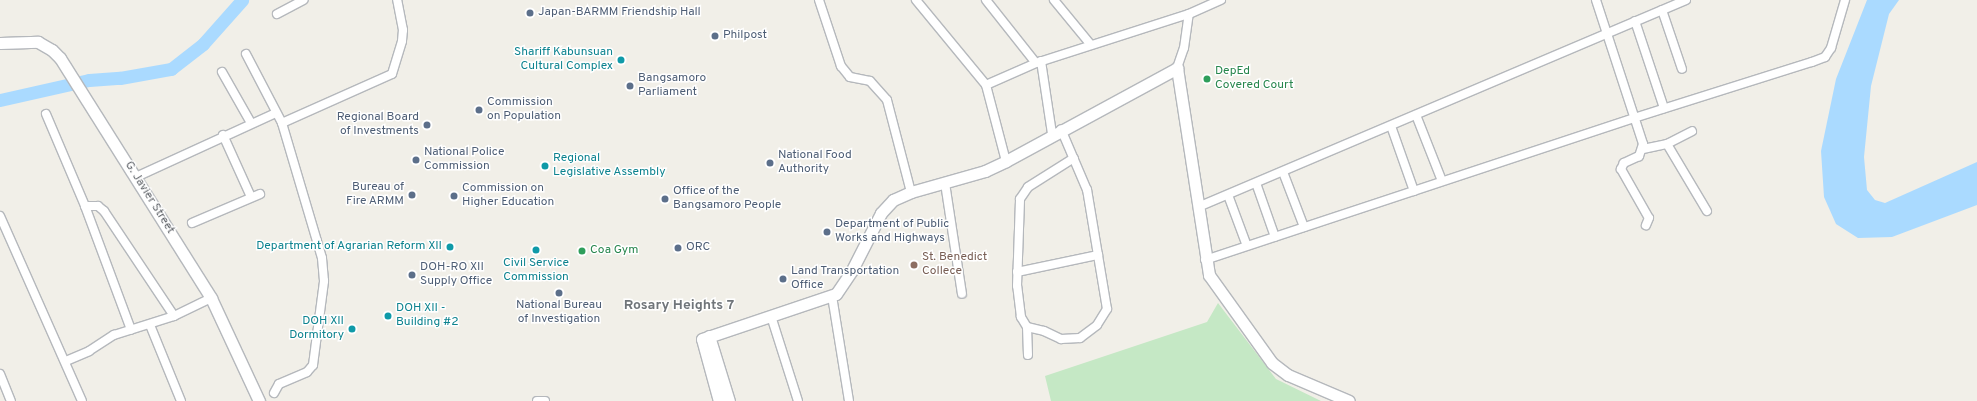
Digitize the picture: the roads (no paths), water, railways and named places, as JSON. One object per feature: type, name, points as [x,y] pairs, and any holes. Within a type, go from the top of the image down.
[{"type":"street","points":[[278,14],[303,0]]},
{"type":"street","points":[[282,123],[392,74],[402,41],[403,30],[397,0]]},
{"type":"street","points":[[819,0],[840,66],[850,77],[870,81],[885,95],[911,192]]},
{"type":"street","points":[[916,0],[986,85],[1006,162]]},
{"type":"street","points":[[986,0],[1038,62],[1057,132],[1074,158],[1087,190],[1108,305],[1106,312],[1091,331],[1080,338],[1070,340],[1027,327]]},
{"type":"street","points":[[1054,0],[1091,45]]},
{"type":"street","points":[[986,85],[1038,62],[1189,14],[1206,3],[1221,0]]},
{"type":"street","points":[[1596,0],[1605,33],[1643,149],[1639,156],[1624,163],[1621,169],[1649,218],[1646,225]]},
{"type":"street","points":[[1198,207],[1391,126],[1605,33],[1686,0]]},
{"type":"street","points":[[1205,260],[1825,56],[1833,44],[1845,0]]},
{"type":"street","points":[[1662,10],[1682,69]]},
{"type":"street","points":[[1189,14],[1184,48],[1177,68],[1205,260],[1214,283],[1272,363],[1288,375],[1349,401]]},
{"type":"street","points":[[1635,21],[1664,108]]},
{"type":"street","name":"G. Javier Street","points":[[0,43],[38,42],[52,50],[68,71],[211,298],[259,401]]},
{"type":"street","points":[[246,54],[282,123],[322,258],[324,281],[313,365],[307,372],[278,384],[274,393]]},
{"type":"street","points":[[706,338],[832,296],[846,280],[887,205],[911,192],[985,171],[1006,162],[1057,132],[1177,68]]},
{"type":"street","points":[[222,72],[251,123]]},
{"type":"street","points":[[136,177],[223,135],[276,113]]},
{"type":"street","points":[[46,114],[84,206],[131,330]]},
{"type":"street","points":[[1416,115],[1442,182]]},
{"type":"street","points":[[1391,126],[1414,191]]},
{"type":"street","points":[[1643,149],[1668,144],[1692,131]]},
{"type":"street","points":[[223,135],[251,197]]},
{"type":"street","points":[[1668,144],[1707,211]]},
{"type":"street","points":[[1028,355],[1027,327],[1021,317],[1017,272],[1018,210],[1023,192],[1074,158]]},
{"type":"street","points":[[1282,172],[1304,227]]},
{"type":"street","points":[[945,183],[962,294]]},
{"type":"street","points":[[1256,183],[1275,237]]},
{"type":"street","points":[[192,223],[260,194]]},
{"type":"street","points":[[1228,195],[1247,246]]},
{"type":"street","points":[[84,206],[98,206],[107,215],[174,316]]},
{"type":"street","points":[[0,216],[66,361],[82,401]]},
{"type":"street","points":[[1017,272],[1098,255]]},
{"type":"street","points":[[832,296],[849,401]]},
{"type":"street","points":[[66,361],[89,351],[114,335],[150,325],[174,316],[211,298]]},
{"type":"street","points":[[771,316],[798,401]]},
{"type":"street","points":[[150,325],[181,401]]},
{"type":"street","points":[[706,338],[719,401]]},
{"type":"street","points":[[706,338],[729,401]]},
{"type":"street","points":[[0,374],[11,401]]},
{"type":"street","points":[[537,401],[545,401]]},
{"type":"water","points":[[1867,0],[1899,0],[1889,14],[1871,86],[1864,157],[1867,190],[1875,200],[1885,203],[1977,162],[1977,205],[1892,237],[1858,238],[1836,224],[1824,197],[1821,151],[1836,79]]},
{"type":"waterway","points":[[0,100],[89,80],[120,78],[171,69],[203,44],[242,0]]},
{"type":"place","name":"Japan-BARMM Friendship Hall","points":[[530,13]]},
{"type":"place","name":"Philpost","points":[[715,36]]},
{"type":"place","name":"Shariff Kabunsuan Cultural Complex","points":[[621,60]]},
{"type":"place","name":"DepEd Covered Court","points":[[1207,79]]},
{"type":"place","name":"Bangsamoro Parliament","points":[[630,86]]},
{"type":"place","name":"Commission on Population","points":[[479,110]]},
{"type":"place","name":"Regional Board of Investments","points":[[427,125]]},
{"type":"place","name":"National Police Commission","points":[[416,160]]},
{"type":"place","name":"National Food Authority","points":[[770,163]]},
{"type":"place","name":"Regional Legislative Assembly","points":[[545,166]]},
{"type":"place","name":"Bureau of Fire ARMM","points":[[412,195]]},
{"type":"place","name":"Commission on Higher Education","points":[[454,196]]},
{"type":"place","name":"Office of the Bangsamoro People","points":[[665,199]]},
{"type":"place","name":"Department of Public Works and Highways","points":[[827,232]]},
{"type":"place","name":"Department of Agrarian Reform XII","points":[[450,247]]},
{"type":"place","name":"ORC","points":[[678,248]]},
{"type":"place","name":"Civil Service Commission","points":[[536,250]]},
{"type":"place","name":"Coa Gym","points":[[582,251]]},
{"type":"place","name":"St. Benedict Collece","points":[[914,265]]},
{"type":"place","name":"DOH-RO XII Supply Office","points":[[412,275]]},
{"type":"place","name":"Land Transportation Office","points":[[783,279]]},
{"type":"place","name":"National Bureau of Investigation","points":[[559,293]]},
{"type":"place","name":"DOH XII - Building #2","points":[[388,316]]},
{"type":"place","name":"DOH XII Dormitory","points":[[352,329]]},
{"type":"district","name":"Rosary Heights 7","points":[[679,306]]}]
